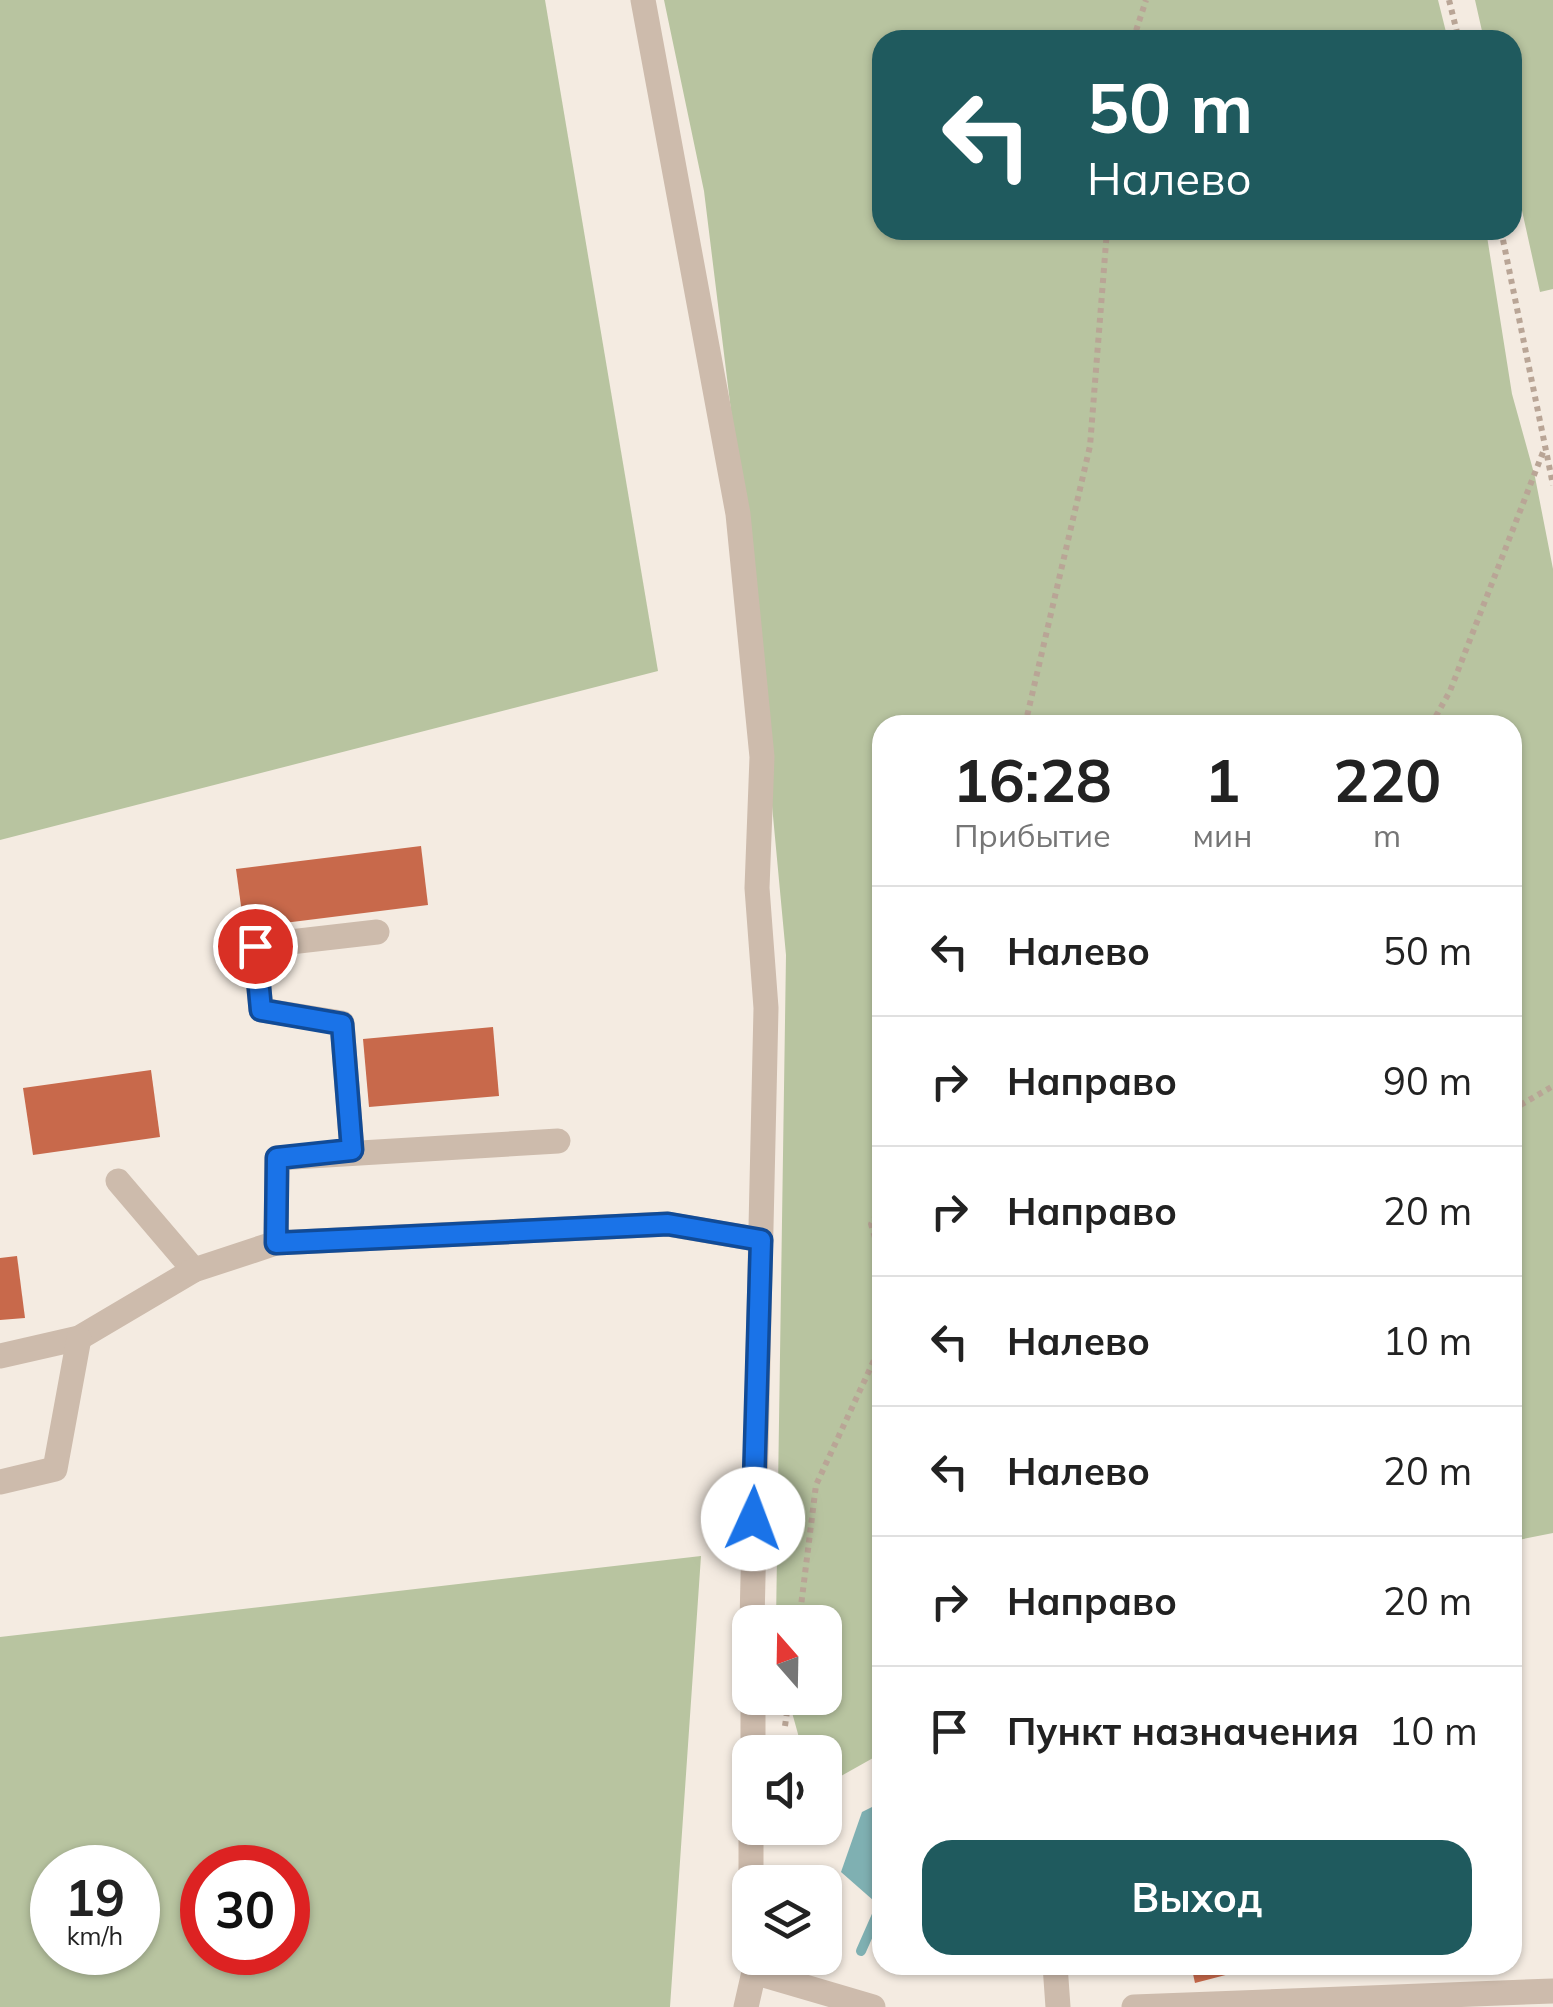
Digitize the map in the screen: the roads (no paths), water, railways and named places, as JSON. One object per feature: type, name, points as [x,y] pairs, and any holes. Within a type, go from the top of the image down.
[{"type":"street","points":[[642,0],[738,514],[760,738],[757,888],[766,1008],[752,1605]]},
{"type":"street","points":[[352,1150],[342,1024],[261,1010],[255,946],[376,932]]},
{"type":"street","points":[[276,1243],[277,1158],[352,1150],[558,1140]]},
{"type":"street","points":[[118,1180],[194,1270]]},
{"type":"street","points":[[0,1356],[79,1338],[194,1270],[276,1243],[668,1224],[761,1240]]},
{"type":"street","points":[[0,1482],[55,1468],[79,1338]]},
{"type":"street","points":[[746,2007],[752,1975]]},
{"type":"street","points":[[785,1975],[874,2007]]},
{"type":"street","points":[[1056,1975],[1058,2007]]},
{"type":"street","points":[[1134,2007],[1553,1991]]},
{"type":"water","points":[[872,1807],[872,1899],[842,1869],[862,1812]]},
{"type":"waterway","points":[[861,1951],[872,1926]]}]
